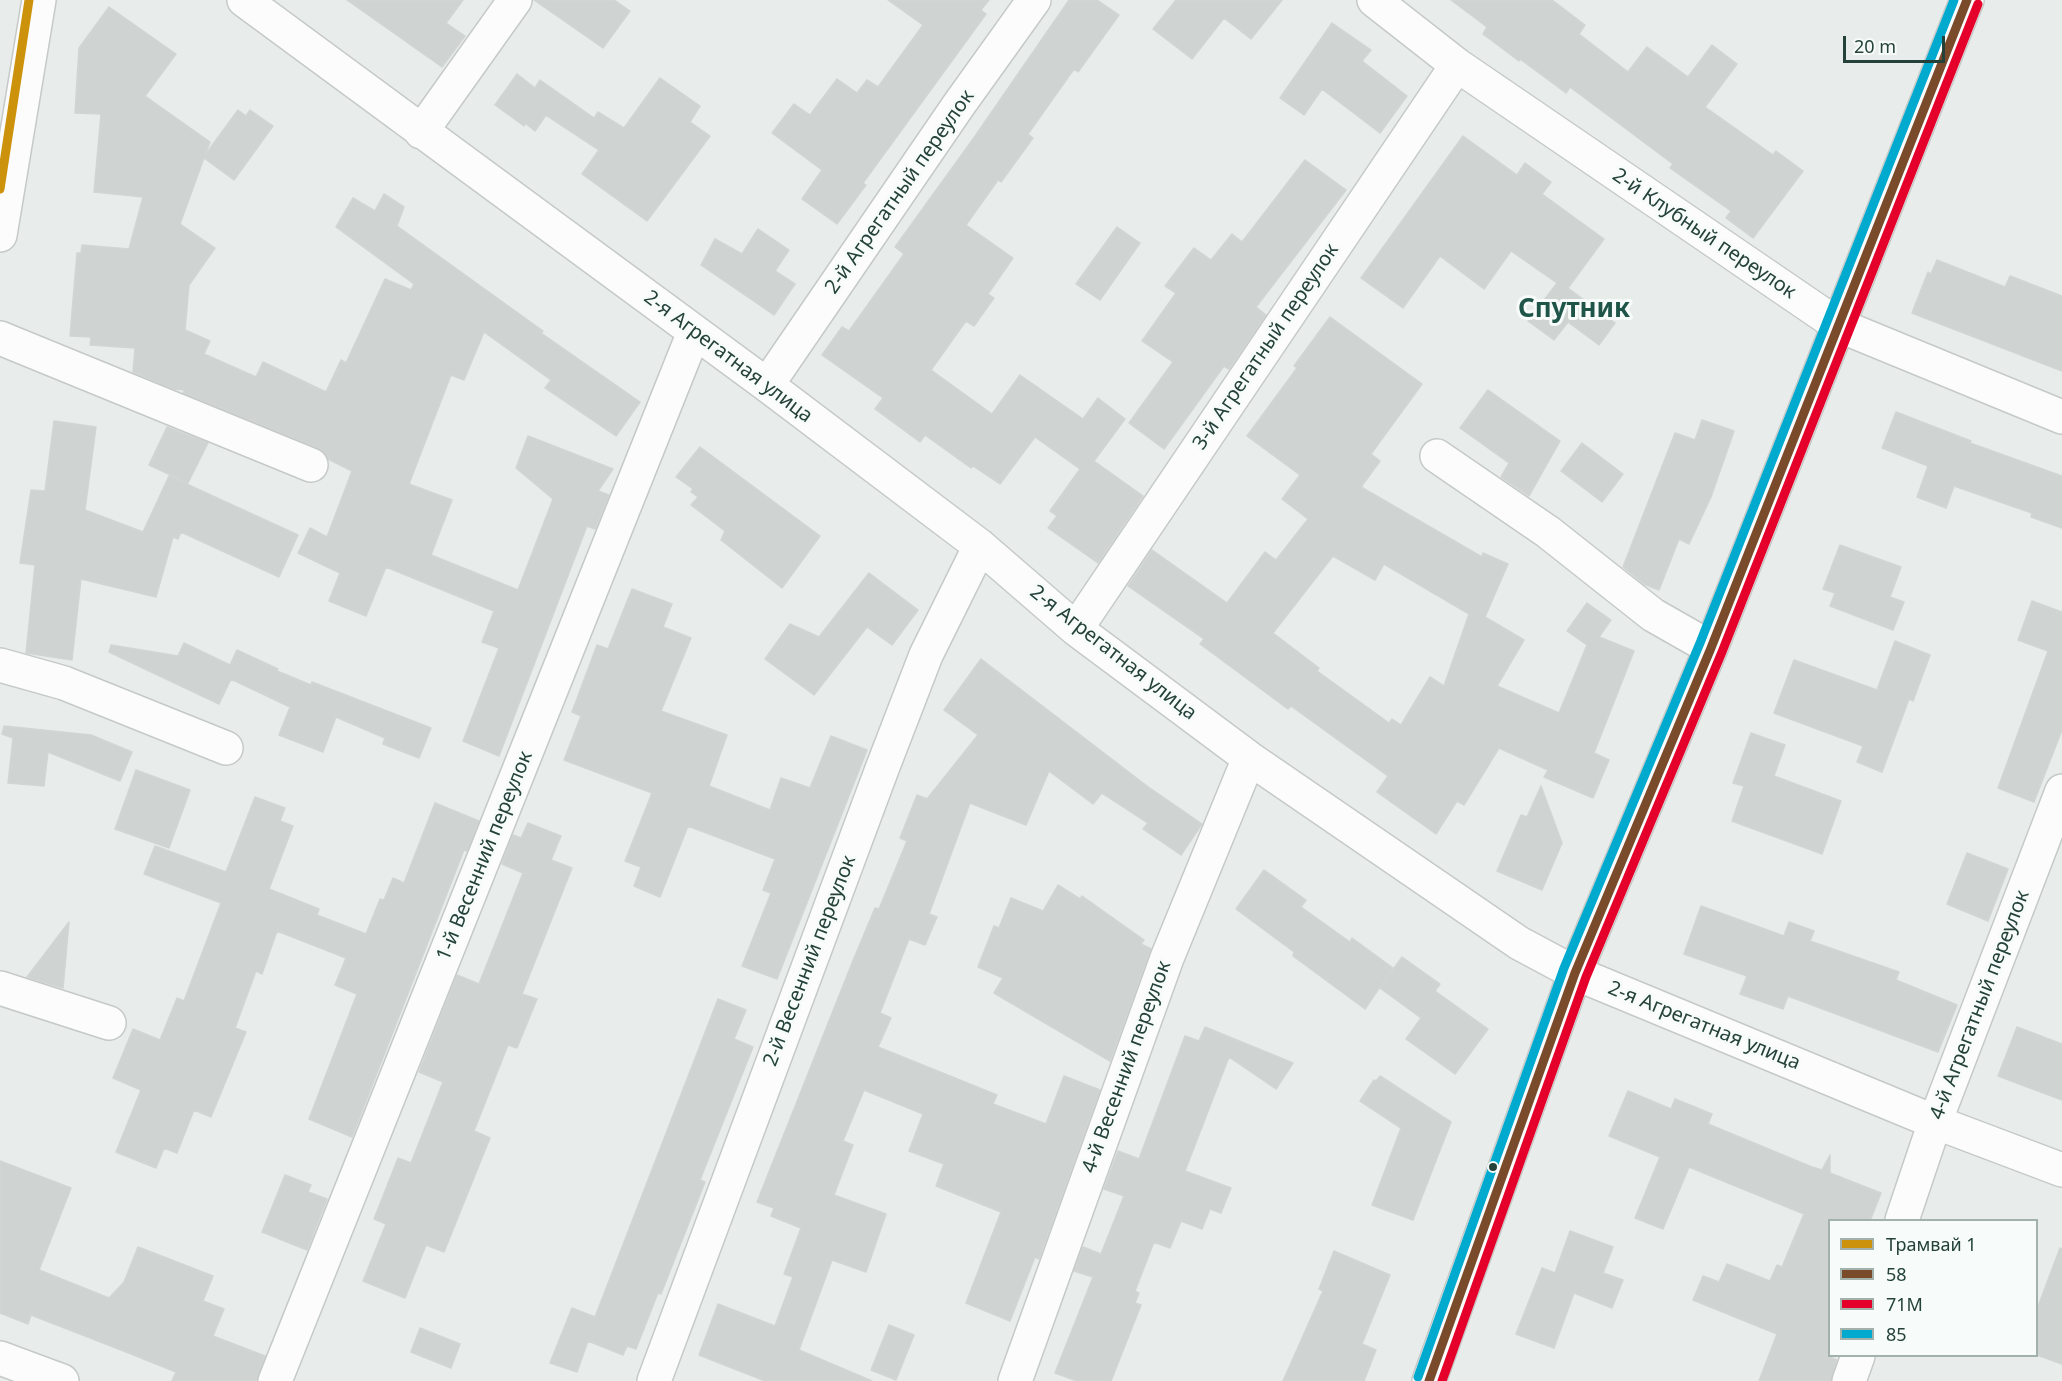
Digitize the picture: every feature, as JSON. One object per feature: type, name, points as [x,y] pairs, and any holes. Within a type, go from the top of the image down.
[{"type":"street","points":[[0,235],[39,0]]},
{"type":"street","name":"2-я Агрегатная улица","points":[[244,0],[767,385],[980,546],[1076,629],[1249,758],[1437,889],[1520,943],[1575,973],[1935,1122],[2062,1170]]},
{"type":"street","points":[[421,132],[515,0]]},
{"type":"street","name":"2-й Агрегатный переулок","points":[[767,385],[958,106],[1035,0]]},
{"type":"street","name":"2-й Клубный переулок","points":[[1374,0],[1457,65],[1838,325],[2062,417]]},
{"type":"street","points":[[1429,1381],[1575,973],[1711,648],[1967,0]]},
{"type":"street","name":"3-й Агрегатный переулок","points":[[1076,629],[1457,65]]},
{"type":"street","name":"1-й Весенний переулок","points":[[275,1381],[694,332]]},
{"type":"street","points":[[0,338],[311,465]]},
{"type":"street","points":[[1437,456],[1548,532],[1653,615],[1711,648]]},
{"type":"street","name":"2-й Весенний переулок","points":[[654,1381],[926,655],[980,546]]},
{"type":"street","points":[[0,665],[64,683],[226,748]]},
{"type":"street","name":"4-й Весенний переулок","points":[[1015,1381],[1167,958],[1249,758]]},
{"type":"street","name":"4-й Агрегатный переулок","points":[[1903,1219],[1935,1122],[2062,791]]},
{"type":"street","points":[[0,988],[109,1023]]},
{"type":"street","points":[[1849,1381],[1858,1357]]},
{"type":"street","points":[[0,1358],[62,1381]]},
{"type":"building","points":[[347,0],[463,0],[446,23],[465,36],[442,67]]},
{"type":"building","points":[[534,0],[614,0],[630,11],[603,48]]},
{"type":"building","points":[[888,0],[989,0],[981,10],[986,14],[863,183],[866,185],[837,224],[802,199],[822,170],[772,133],[794,104],[810,115],[837,79],[857,93],[867,80],[878,87],[923,25]]},
{"type":"building","points":[[1069,0],[1097,0],[1119,15],[1078,72],[1074,69],[1028,134],[1033,138],[1001,182],[998,180],[966,225],[1013,258],[988,294],[994,298],[974,326],[966,321],[931,370],[992,414],[1020,375],[1083,419],[1098,398],[1125,419],[1094,461],[1143,496],[1098,563],[1048,528],[1057,516],[1050,511],[1080,469],[1035,437],[1000,484],[973,466],[971,468],[925,435],[920,442],[875,409],[883,398],[822,355],[842,327],[849,331],[904,254],[895,247]]},
{"type":"building","points":[[1176,0],[1282,0],[1251,39],[1224,18],[1192,59],[1153,29]]},
{"type":"building","points":[[1451,0],[1552,0],[1585,25],[1579,34],[1628,72],[1647,47],[1688,77],[1712,45],[1737,64],[1705,107],[1773,155],[1776,151],[1803,171],[1753,238],[1726,218],[1731,211],[1670,168],[1673,164],[1570,87],[1566,93],[1520,59],[1519,61],[1483,34],[1487,27]]},
{"type":"building","points":[[109,7],[176,54],[145,96],[210,142],[205,155],[238,110],[246,116],[250,110],[273,126],[234,180],[204,158],[180,224],[215,248],[189,285],[185,330],[210,341],[204,354],[256,377],[263,362],[326,392],[341,360],[346,363],[385,279],[411,290],[414,284],[336,227],[353,198],[375,211],[384,194],[404,207],[397,226],[543,331],[541,333],[640,402],[616,436],[545,388],[551,380],[484,332],[464,380],[451,375],[409,484],[452,500],[431,555],[518,590],[553,499],[516,468],[528,436],[613,469],[598,491],[609,495],[595,529],[587,526],[499,756],[463,741],[499,648],[482,642],[494,611],[386,567],[366,616],[329,601],[340,573],[298,553],[310,528],[327,537],[352,471],[328,459],[318,448],[183,393],[185,390],[174,389],[133,372],[135,348],[90,345],[91,337],[70,336],[77,253],[81,253],[82,245],[129,249],[143,197],[94,192],[101,114],[75,113],[79,48]]},
{"type":"building","points":[[1332,23],[1371,50],[1362,61],[1407,96],[1380,133],[1322,89],[1304,115],[1280,98]]},
{"type":"building","points":[[517,74],[535,88],[540,80],[594,118],[598,112],[624,128],[660,78],[700,106],[690,122],[710,136],[647,221],[582,174],[599,150],[546,115],[535,131],[525,123],[524,126],[495,105]]},
{"type":"building","points":[[1463,136],[1517,175],[1525,163],[1551,182],[1542,194],[1604,239],[1568,288],[1615,323],[1599,345],[1568,322],[1554,340],[1528,321],[1557,283],[1511,251],[1484,289],[1440,256],[1403,308],[1361,278]]},
{"type":"building","points":[[1305,160],[1346,190],[1256,307],[1266,315],[1229,369],[1224,366],[1164,449],[1129,423],[1173,362],[1142,341],[1176,293],[1165,286],[1194,248],[1211,260],[1232,234],[1242,242]]},
{"type":"building","points":[[1117,227],[1140,243],[1100,300],[1076,284]]},
{"type":"building","points":[[758,229],[789,250],[775,271],[795,284],[774,315],[701,265],[715,239],[742,254]]},
{"type":"building","points":[[1937,260],[2005,287],[2010,276],[2062,296],[2062,371],[1912,313],[1928,272],[1931,274]]},
{"type":"building","points":[[1330,317],[1422,384],[1371,454],[1380,461],[1361,487],[1482,557],[1483,553],[1508,564],[1485,617],[1524,640],[1497,686],[1559,713],[1587,645],[1567,631],[1587,603],[1611,620],[1599,637],[1634,651],[1594,753],[1609,760],[1593,798],[1544,777],[1548,770],[1499,748],[1464,805],[1457,801],[1436,834],[1377,792],[1388,776],[1291,706],[1288,709],[1200,644],[1204,639],[1128,586],[1152,550],[1227,603],[1265,552],[1276,560],[1308,519],[1282,499],[1300,475],[1247,436],[1297,368],[1294,366]],"holes":[[[1333,556],[1375,580],[1384,564],[1469,614],[1444,686],[1430,677],[1401,725],[1392,719],[1389,723],[1317,671],[1319,668],[1273,633]]]},
{"type":"building","points":[[1488,390],[1560,441],[1529,496],[1501,477],[1509,463],[1460,428]]},
{"type":"building","points":[[1896,412],[1971,441],[1970,443],[2062,476],[2062,528],[2031,517],[2032,513],[1954,486],[1946,508],[1917,497],[1928,466],[1882,448]]},
{"type":"building","points":[[1702,420],[1734,431],[1711,497],[1689,544],[1679,539],[1659,590],[1644,584],[1623,567],[1675,433],[1695,440]]},
{"type":"building","points":[[54,421],[96,427],[85,510],[143,532],[169,476],[298,535],[279,577],[181,532],[178,539],[173,537],[156,597],[81,579],[72,660],[26,653],[35,565],[20,563],[31,490],[45,491]]},
{"type":"building","points":[[167,427],[208,443],[188,483],[149,465]]},
{"type":"building","points":[[1582,443],[1623,474],[1602,502],[1561,471]]},
{"type":"building","points":[[700,447],[820,536],[782,588],[721,540],[725,531],[691,505],[698,497],[691,492],[693,489],[676,477]]},
{"type":"building","points":[[1840,545],[1901,567],[1890,597],[1904,602],[1893,630],[1830,606],[1835,593],[1823,589]]},
{"type":"building","points":[[869,573],[918,610],[892,645],[867,627],[814,695],[765,659],[790,624],[819,637]]},
{"type":"building","points":[[632,589],[672,604],[663,627],[691,638],[661,711],[727,735],[709,786],[770,810],[781,778],[810,788],[831,736],[867,750],[777,979],[742,966],[771,893],[763,890],[775,859],[688,826],[660,897],[634,886],[641,867],[625,861],[652,793],[564,760],[581,716],[572,712],[597,645],[608,649]]},
{"type":"building","points":[[2032,601],[2062,612],[2062,730],[2034,802],[1998,788],[2048,651],[2018,640]]},
{"type":"building","points":[[1895,641],[1930,655],[1913,701],[1909,699],[1882,772],[1857,762],[1863,746],[1774,713],[1794,660],[1877,690]]},
{"type":"building","points":[[184,643],[230,665],[237,650],[278,669],[277,671],[311,685],[312,682],[431,728],[419,758],[383,744],[385,738],[336,717],[323,752],[279,735],[290,707],[231,679],[219,704],[109,652],[111,645],[178,656]]},
{"type":"building","points":[[981,659],[1147,786],[1202,824],[1181,855],[1143,829],[1148,823],[1102,793],[1093,804],[1049,771],[1026,825],[970,803],[929,914],[937,917],[925,945],[909,939],[880,1013],[891,1018],[878,1047],[997,1095],[993,1104],[1046,1124],[1064,1076],[1100,1090],[1039,1259],[1035,1257],[1010,1321],[966,1303],[1001,1212],[936,1186],[944,1164],[909,1151],[923,1114],[864,1090],[843,1141],[853,1145],[834,1195],[886,1214],[866,1272],[832,1260],[799,1350],[872,1381],[765,1381],[699,1355],[718,1304],[775,1326],[793,1277],[784,1274],[801,1228],[771,1216],[774,1208],[757,1202],[852,963],[875,908],[879,909],[907,841],[900,838],[917,795],[927,799],[978,735],[944,710]]},
{"type":"building","points":[[4,726],[91,735],[132,752],[120,781],[48,752],[44,786],[8,783],[13,738],[2,734]]},
{"type":"building","points":[[1751,733],[1785,745],[1774,776],[1841,801],[1822,854],[1732,821],[1744,786],[1733,783]]},
{"type":"building","points":[[136,770],[190,790],[169,848],[115,829]]},
{"type":"building","points":[[1541,786],[1562,843],[1542,890],[1497,871],[1521,815],[1527,817]]},
{"type":"building","points":[[255,797],[285,808],[280,821],[293,826],[269,889],[319,909],[317,915],[366,934],[380,899],[384,900],[393,878],[404,883],[435,803],[479,821],[467,851],[464,850],[352,1137],[309,1119],[357,994],[335,985],[346,958],[277,931],[262,974],[256,971],[235,1028],[246,1032],[211,1117],[194,1110],[177,1153],[164,1148],[156,1168],[116,1152],[141,1090],[113,1078],[133,1029],[160,1040],[177,998],[184,1001],[221,903],[144,874],[155,846],[226,872]]},
{"type":"building","points":[[528,823],[561,836],[551,860],[572,868],[522,994],[537,999],[517,1048],[508,1045],[474,1131],[490,1138],[444,1252],[426,1245],[405,1298],[363,1281],[386,1224],[374,1219],[398,1158],[411,1163],[443,1082],[419,1072],[457,975],[479,984],[523,873],[502,864],[513,835],[521,838]]},
{"type":"building","points":[[1967,853],[2008,869],[1988,921],[1947,904]]},
{"type":"building","points":[[1264,870],[1306,900],[1301,907],[1350,942],[1352,938],[1393,968],[1365,1009],[1293,956],[1294,952],[1236,909]]},
{"type":"building","points":[[1058,885],[1080,899],[1082,896],[1144,940],[1141,944],[1151,949],[1110,1061],[994,993],[1003,978],[978,967],[994,926],[999,928],[1011,898],[1043,911]]},
{"type":"building","points":[[1701,906],[1784,936],[1789,922],[1814,931],[1810,941],[1899,972],[1896,980],[1957,1005],[1938,1052],[1788,996],[1783,1009],[1740,994],[1747,976],[1684,954]]},
{"type":"building","points":[[69,922],[63,988],[27,977]]},
{"type":"building","points":[[1402,957],[1440,984],[1435,991],[1488,1029],[1455,1074],[1406,1039],[1421,1018],[1380,988]]},
{"type":"building","points":[[718,999],[746,1010],[734,1039],[753,1047],[700,1180],[705,1182],[661,1294],[658,1293],[636,1349],[627,1346],[623,1355],[588,1341],[577,1372],[550,1363],[572,1308],[595,1317]]},
{"type":"building","points":[[1205,1027],[1293,1063],[1276,1089],[1229,1057],[1185,1171],[1231,1188],[1221,1213],[1210,1209],[1202,1229],[1181,1221],[1170,1248],[1154,1242],[1135,1291],[1139,1293],[1135,1303],[1141,1305],[1111,1381],[1077,1381],[1055,1373],[1093,1277],[1074,1271],[1083,1247],[1101,1254],[1124,1196],[1104,1189],[1118,1151],[1139,1159],[1185,1036],[1199,1041]]},
{"type":"building","points":[[2017,1027],[2062,1044],[2062,1100],[1998,1076]]},
{"type":"building","points":[[1380,1076],[1451,1122],[1413,1220],[1372,1205],[1401,1128],[1360,1101],[1374,1080],[1376,1081]]},
{"type":"building","points":[[1628,1091],[1671,1109],[1675,1099],[1712,1114],[1708,1124],[1812,1167],[1822,1170],[1830,1155],[1830,1173],[1881,1193],[1871,1219],[1828,1219],[1828,1357],[1837,1360],[1831,1381],[1759,1381],[1777,1334],[1693,1300],[1703,1276],[1719,1282],[1727,1264],[1770,1281],[1777,1265],[1782,1267],[1804,1214],[1689,1167],[1663,1229],[1635,1218],[1660,1157],[1609,1136]]},
{"type":"building","points":[[0,1161],[71,1188],[39,1270],[109,1298],[124,1282],[138,1247],[213,1276],[203,1301],[224,1309],[213,1336],[265,1356],[257,1381],[172,1381],[176,1372],[116,1348],[31,1315],[28,1324],[0,1313]]},
{"type":"building","points":[[285,1175],[311,1185],[308,1192],[327,1199],[307,1250],[262,1232]]},
{"type":"building","points":[[1570,1231],[1613,1247],[1603,1273],[1623,1280],[1612,1308],[1574,1293],[1554,1348],[1516,1334],[1542,1268],[1555,1273]]},
{"type":"building","points":[[2060,1248],[2062,1249],[2062,1364],[2038,1355],[2038,1306]]},
{"type":"building","points":[[1334,1251],[1390,1275],[1362,1344],[1376,1350],[1364,1381],[1283,1381],[1323,1291],[1319,1289]]},
{"type":"building","points":[[889,1325],[914,1335],[896,1380],[871,1370]]},
{"type":"building","points":[[420,1328],[460,1344],[451,1368],[411,1352]]},
{"type":"tram line","name":"1","points":[[0,189],[29,0]]},
{"type":"transit line","name":"85","points":[[1418,1377],[1564,968],[1700,643],[1954,0]]},
{"type":"transit line","name":"58","points":[[1429,1381],[1575,973],[1711,648],[1967,0]]},
{"type":"transit line","name":"71М","points":[[1442,1381],[1586,977],[1722,652],[1978,4]]},
{"type":"district","name":"Спутник","points":[[1574,310]]}]
